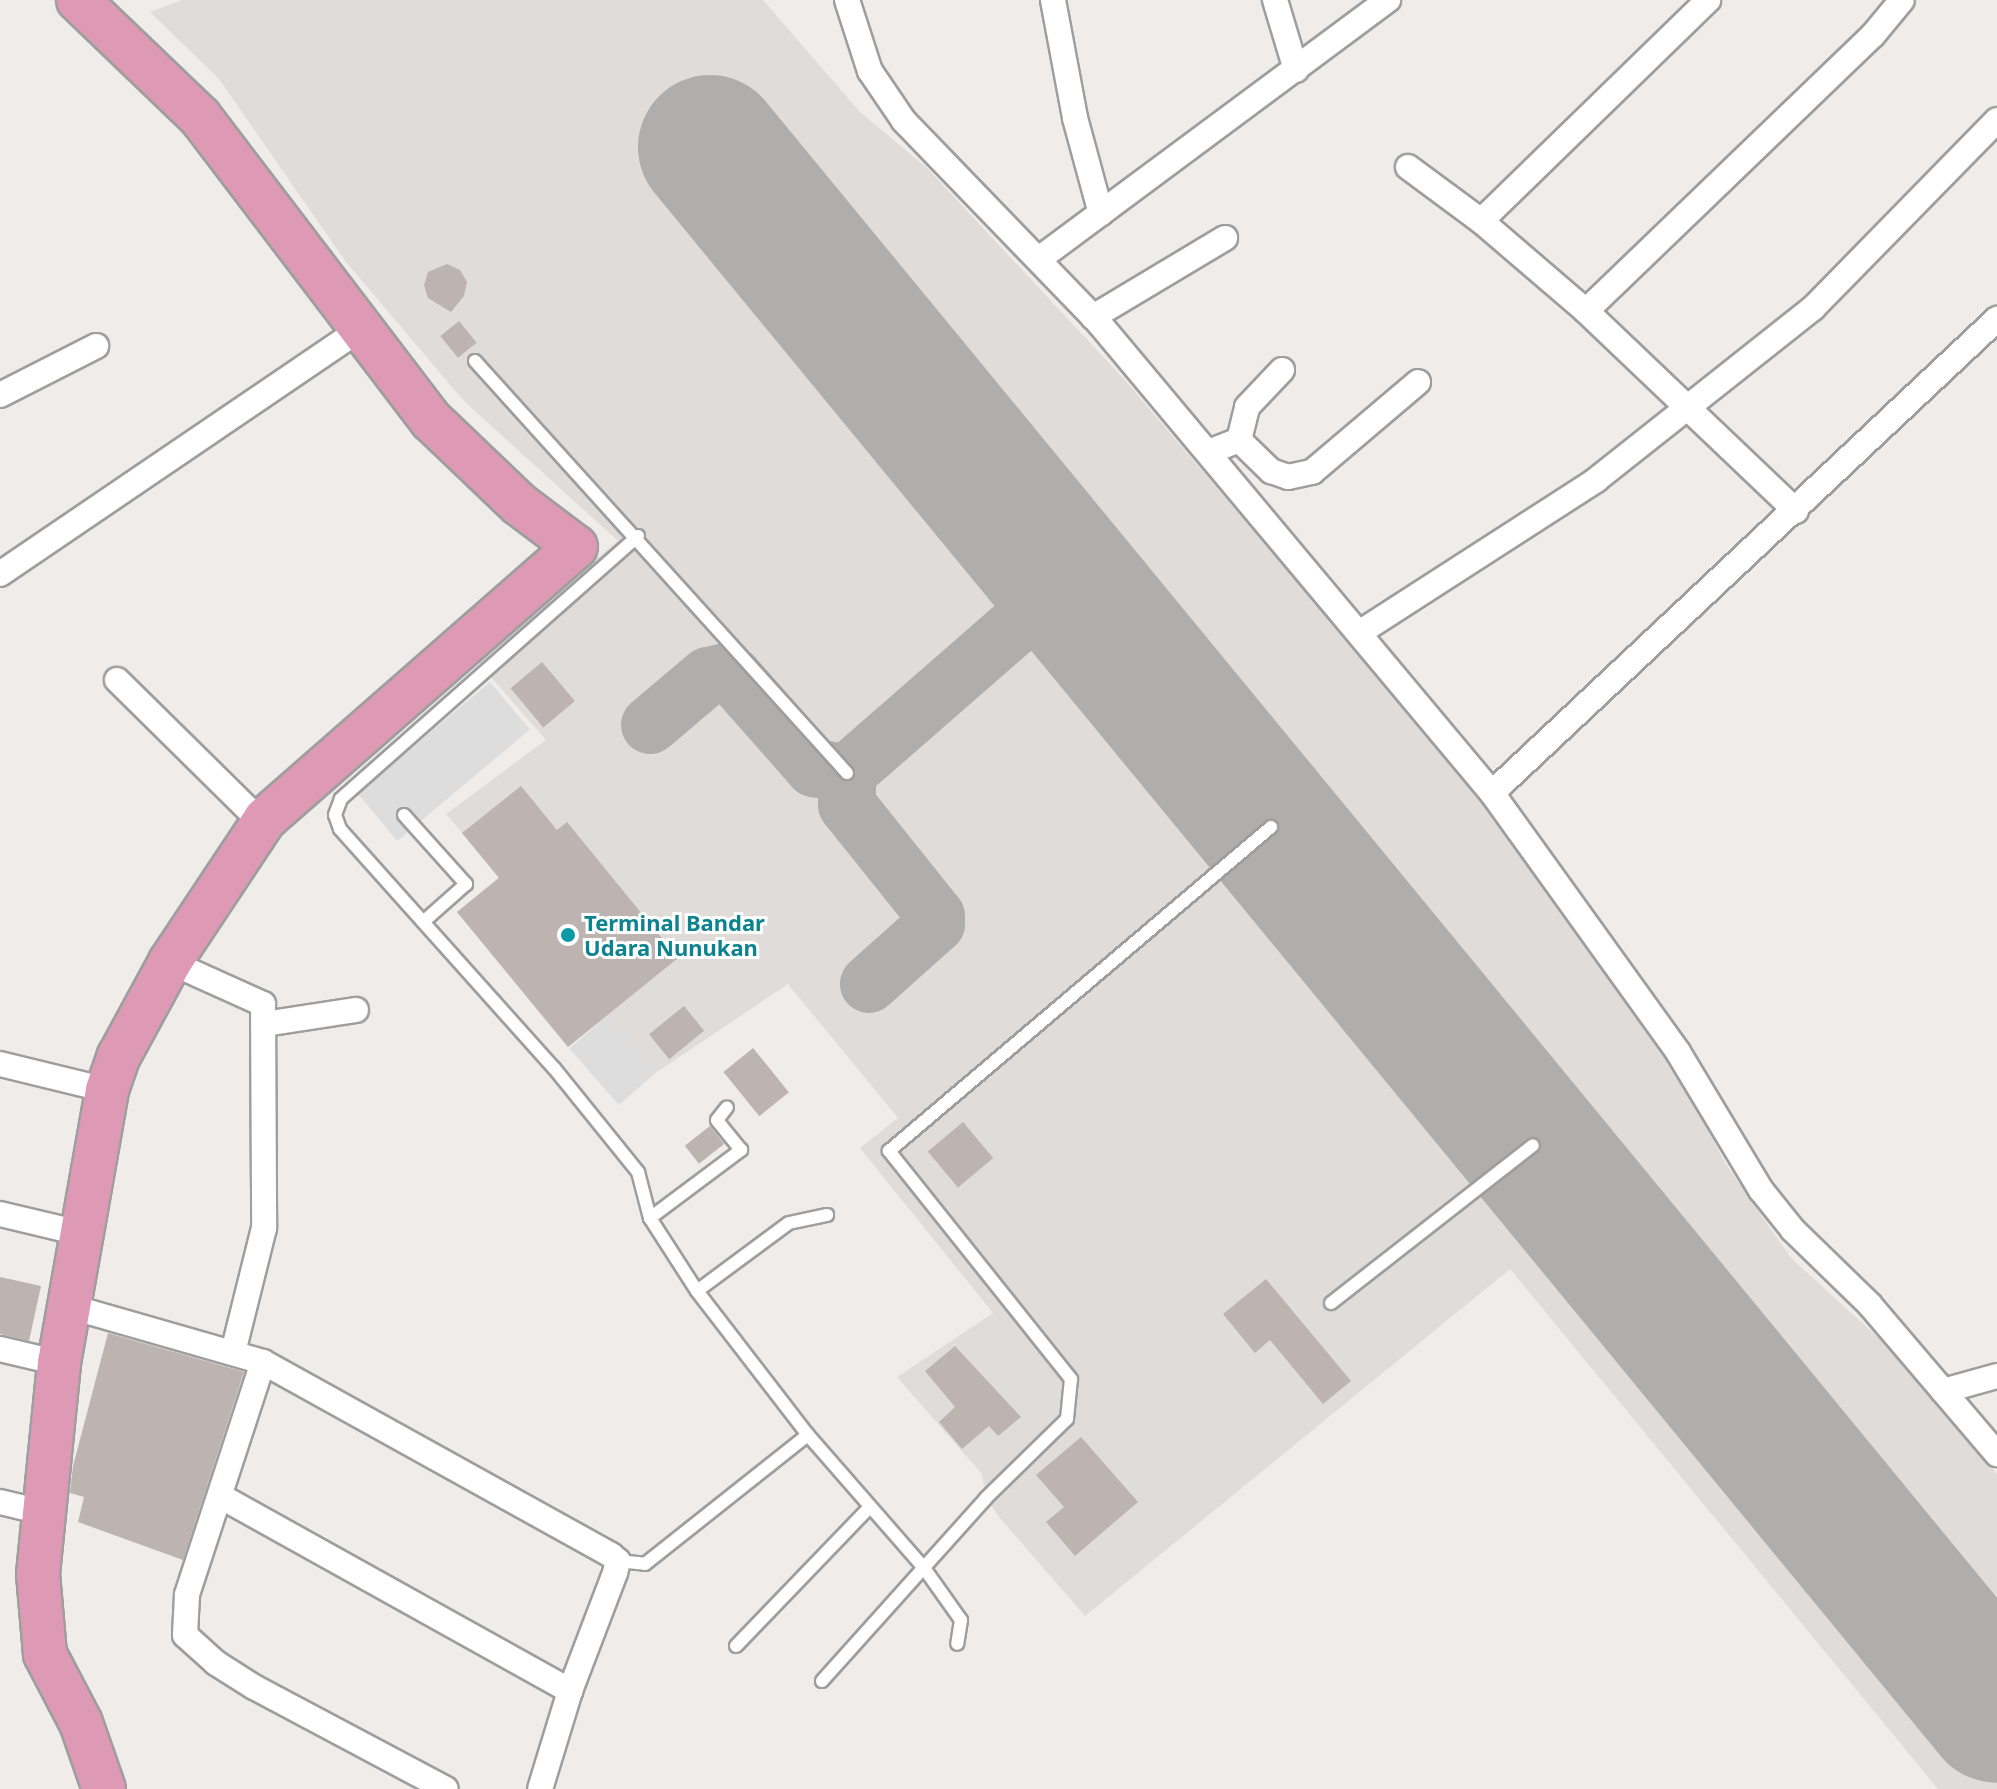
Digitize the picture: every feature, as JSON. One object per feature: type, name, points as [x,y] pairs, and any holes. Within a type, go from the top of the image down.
[{"type":"highway","points":[[78,0],[200,117],[431,420],[519,504],[576,547]]},
{"type":"highway","points":[[104,1789],[81,1723],[45,1654],[38,1574],[59,1363],[107,1090],[135,1022],[170,962],[262,823],[301,784],[467,669],[576,547],[574,525],[448,403],[202,83],[112,0]]},
{"type":"street","points":[[847,0],[870,71],[904,121],[1093,317],[1492,793],[1678,1052],[1761,1190],[1997,1454]]},
{"type":"street","points":[[1053,0],[1075,118],[1101,214]]},
{"type":"street","points":[[1275,0],[1296,70]]},
{"type":"street","points":[[1039,259],[1388,0]]},
{"type":"street","points":[[1481,221],[1708,0]]},
{"type":"street","points":[[1586,311],[1873,35],[1902,0]]},
{"type":"street","points":[[1359,633],[1596,480],[1813,308],[1997,120]]},
{"type":"street","points":[[1408,167],[1481,221],[1586,311],[1691,406],[1796,511]]},
{"type":"street","points":[[1093,317],[1225,238]]},
{"type":"street","points":[[1492,793],[1796,511],[1997,319]]},
{"type":"street","points":[[0,574],[360,329]]},
{"type":"street","points":[[0,395],[96,346]]},
{"type":"street","points":[[1239,440],[1247,407],[1282,370]]},
{"type":"street","points":[[1239,440],[1271,471],[1288,477],[1312,472],[1418,382]]},
{"type":"street","points":[[1209,452],[1239,440]]},
{"type":"street","points":[[117,680],[262,823]]},
{"type":"street","points":[[170,962],[263,1004],[264,1228],[233,1352]]},
{"type":"street","points":[[264,1024],[356,1010]]},
{"type":"street","points":[[0,1064],[107,1090]]},
{"type":"street","points":[[0,1214],[80,1233]]},
{"type":"street","points":[[68,1306],[263,1362],[618,1561],[570,1691],[540,1789]]},
{"type":"street","points":[[0,1349],[59,1363]]},
{"type":"street","points":[[263,1362],[187,1595],[185,1635],[216,1663],[254,1687],[446,1789]]},
{"type":"street","points":[[1943,1391],[1997,1376]]},
{"type":"street","points":[[220,1496],[570,1691]]},
{"type":"street","points":[[0,1502],[42,1512]]},
{"type":"lane","points":[[475,361],[638,536],[847,773]]},
{"type":"lane","points":[[638,536],[467,669],[341,799],[335,815],[340,829],[554,1068],[638,1172],[650,1218],[697,1291],[868,1509],[924,1568],[961,1620],[957,1644]]},
{"type":"lane","points":[[404,815],[466,884],[423,922]]},
{"type":"lane","points":[[822,1681],[924,1568],[1067,1419],[1071,1379],[889,1151],[1271,827]]},
{"type":"lane","points":[[650,1218],[741,1150],[717,1120],[727,1107]]},
{"type":"lane","points":[[1331,1303],[1533,1145]]},
{"type":"lane","points":[[697,1291],[789,1223],[827,1215]]},
{"type":"lane","points":[[618,1561],[645,1564],[808,1435]]},
{"type":"lane","points":[[736,1646],[868,1509]]},
{"type":"shaded area","points":[[182,0],[763,0],[860,112],[927,168],[1123,378],[1465,778],[1664,1044],[1725,1163],[1791,1258],[1906,1363],[1997,1474],[1997,1789],[1938,1789],[1510,1269],[1085,1616],[1000,1518],[986,1498],[982,1474],[897,1377],[993,1313],[860,1148],[898,1118],[788,984],[657,1072],[608,1015],[568,1047],[457,912],[499,877],[446,814],[546,740],[476,660],[618,541],[463,400],[346,262],[219,79],[150,12]]},
{"type":"shaded area","points":[[490,682],[530,729],[397,841],[357,793]]},
{"type":"shaded area","points":[[608,1015],[657,1072],[619,1105],[570,1048]]},
{"type":"building","points":[[447,264],[460,270],[467,282],[464,296],[451,312],[428,298],[424,285],[428,272]]},
{"type":"building","points":[[459,321],[477,343],[458,358],[440,336]]},
{"type":"building","points":[[542,662],[575,701],[543,727],[511,688]]},
{"type":"building","name":"Terminal Bandar Udara Nunukan","points":[[521,786],[557,830],[567,822],[678,958],[568,1047],[457,912],[499,878],[462,833]]},
{"type":"building","points":[[684,1006],[704,1031],[669,1059],[649,1034]]},
{"type":"building","points":[[753,1048],[789,1092],[759,1116],[723,1072]]},
{"type":"building","points":[[963,1122],[993,1158],[958,1188],[928,1152]]},
{"type":"building","points":[[710,1126],[724,1144],[699,1164],[685,1146]]},
{"type":"building","points":[[0,1277],[41,1286],[29,1341],[0,1334]]},
{"type":"building","points":[[1266,1279],[1351,1381],[1323,1404],[1270,1340],[1255,1353],[1223,1314]]},
{"type":"building","points":[[108,1333],[244,1372],[183,1560],[78,1522],[84,1497],[70,1493],[73,1466]]},
{"type":"building","points":[[955,1346],[1021,1417],[998,1436],[989,1426],[962,1449],[939,1422],[955,1407],[925,1371]]},
{"type":"building","points":[[1081,1437],[1138,1502],[1075,1556],[1046,1522],[1064,1507],[1036,1475]]},
{"type":"taxiway","points":[[650,725],[708,676],[722,673],[733,676],[814,768],[847,773],[1029,614],[1039,576],[1039,545]]},
{"type":"taxiway","points":[[1029,614],[1061,611],[1098,617]]},
{"type":"taxiway","points":[[847,773],[847,805],[936,916],[936,924],[869,984]]},
{"type":"runway","points":[[710,147],[1997,1711]]},
{"type":"place","name":"Terminal Bandar Udara Nunukan","points":[[568,935]]}]
